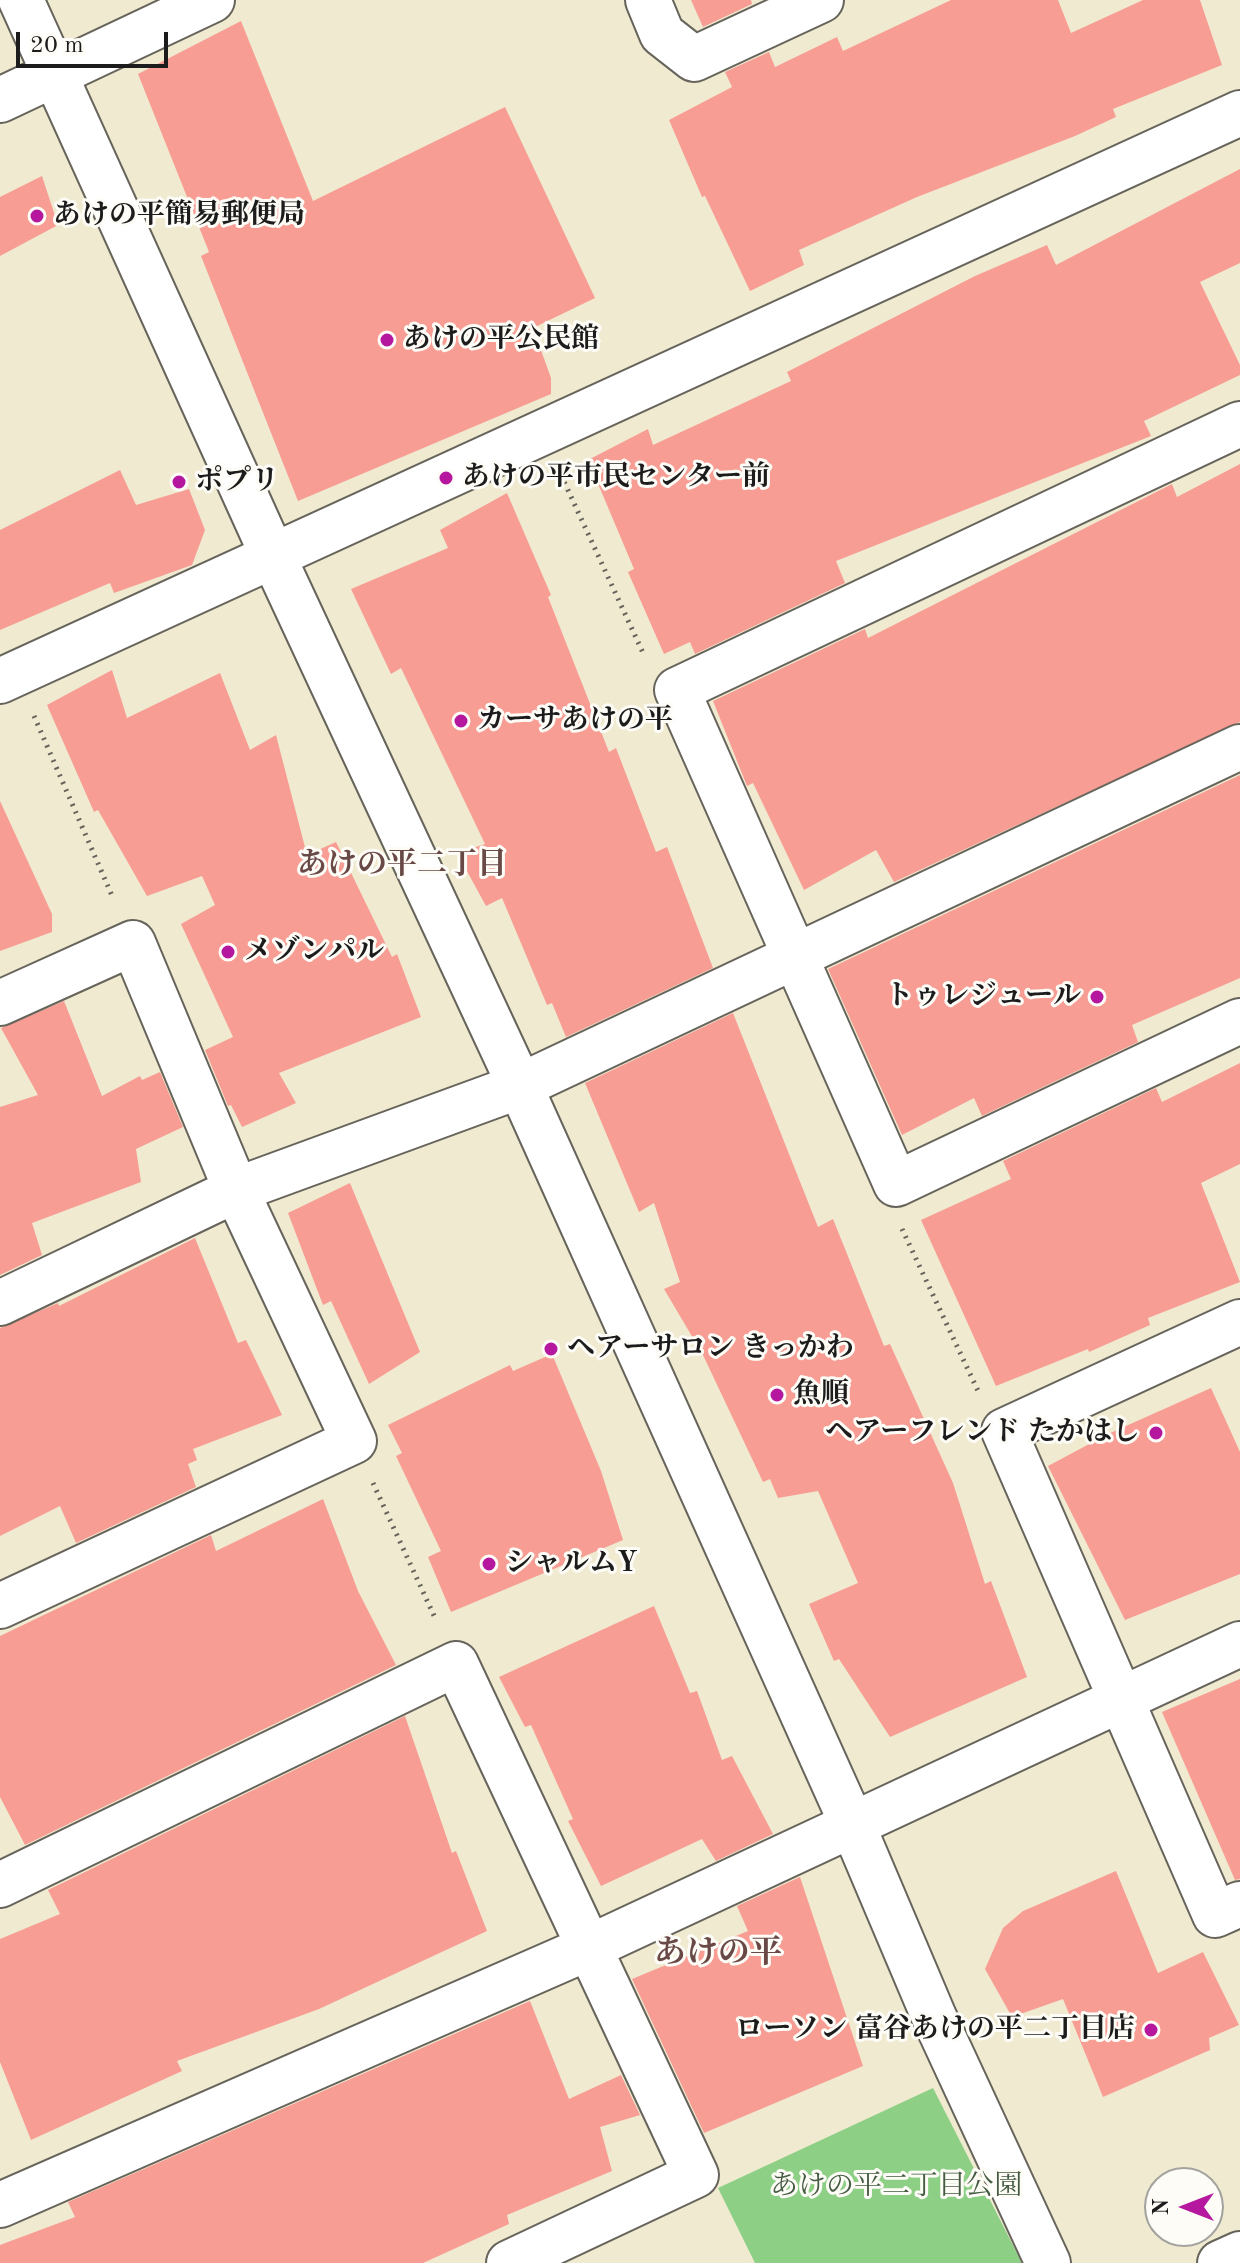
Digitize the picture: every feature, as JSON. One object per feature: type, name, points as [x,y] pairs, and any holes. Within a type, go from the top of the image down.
[{"type":"street","points":[[21,0],[272,554],[520,1086],[853,1826],[934,2017],[1048,2263]]},
{"type":"street","points":[[0,100],[212,0]]},
{"type":"street","points":[[648,0],[662,34],[694,59],[821,0]]},
{"type":"street","points":[[8,677],[1240,113]]},
{"type":"street","points":[[1240,424],[677,690],[896,1184],[1240,1021]]},
{"type":"street","points":[[0,1303],[236,1190],[520,1086],[1240,747]]},
{"type":"street","points":[[0,1003],[133,943],[236,1190],[354,1441],[0,1606]]},
{"type":"street","points":[[1240,1322],[1004,1431],[1215,1915],[1240,1904]]},
{"type":"street","points":[[0,2205],[588,1948],[1240,1644]]},
{"type":"street","points":[[0,1885],[456,1664],[696,2175],[509,2263]]},
{"type":"street","points":[[1220,2263],[1240,2254]]},
{"type":"path","points":[[541,431],[649,666],[677,690]]},
{"type":"path","points":[[8,677],[133,943]]},
{"type":"path","points":[[896,1184],[898,1221],[983,1403],[1004,1431]]},
{"type":"path","points":[[354,1441],[456,1664]]},
{"type":"green space","name":"あけの平二丁目公園","points":[[933,2088],[1022,2263],[755,2263],[718,2188]]},
{"type":"building","points":[[691,0],[751,0],[752,4],[703,27]]},
{"type":"building","points":[[951,0],[1058,0],[1071,33],[1143,0],[1200,0],[1222,65],[1113,109],[1116,117],[1075,136],[917,197],[799,250],[804,265],[750,291],[705,196],[702,197],[669,120],[732,87],[725,72],[769,52],[775,67],[837,37],[843,51]]},
{"type":"building","points":[[241,21],[313,201],[505,107],[595,298],[533,328],[551,378],[551,394],[298,501],[201,256],[209,252],[138,74]]},
{"type":"building","points":[[1240,169],[1240,263],[1200,282],[1240,365],[1240,375],[1144,421],[1151,436],[836,561],[845,583],[695,654],[690,642],[664,654],[628,572],[634,569],[588,460],[648,429],[653,445],[791,381],[787,372],[975,276],[1047,245],[1056,265]]},
{"type":"building","points":[[42,176],[58,225],[0,256],[0,197]]},
{"type":"building","points":[[1240,464],[1240,722],[894,882],[876,850],[804,890],[753,783],[747,786],[713,701],[865,629],[868,638],[1172,484],[1177,497]]},
{"type":"building","points":[[120,470],[136,505],[189,489],[205,530],[192,565],[114,593],[110,583],[0,630],[0,530]]},
{"type":"building","points":[[507,493],[551,595],[548,597],[609,752],[616,748],[656,852],[667,847],[713,968],[566,1037],[552,1003],[547,1005],[502,898],[486,906],[457,853],[485,844],[401,668],[391,674],[351,589],[448,548],[440,530]]},
{"type":"building","points":[[112,670],[127,718],[220,673],[250,750],[276,735],[307,855],[336,842],[392,957],[397,954],[421,1017],[279,1073],[296,1103],[242,1127],[231,1105],[228,1106],[205,1050],[233,1037],[181,924],[215,905],[202,876],[147,896],[98,810],[94,812],[47,705]]},
{"type":"building","points":[[1240,775],[1240,978],[1132,1025],[1138,1042],[982,1116],[974,1098],[902,1135],[828,969]]},
{"type":"building","points":[[0,801],[52,914],[52,932],[0,951]]},
{"type":"building","points":[[64,1001],[102,1096],[140,1076],[142,1080],[160,1072],[183,1127],[136,1149],[141,1182],[32,1223],[42,1255],[0,1275],[0,1107],[38,1095],[1,1028]]},
{"type":"building","points":[[733,1013],[818,1227],[833,1219],[884,1346],[890,1344],[953,1483],[985,1584],[991,1581],[1027,1677],[890,1737],[839,1659],[834,1661],[809,1604],[858,1583],[818,1491],[778,1498],[770,1479],[763,1482],[703,1355],[664,1289],[680,1282],[654,1203],[639,1212],[585,1083]]},
{"type":"building","points":[[1240,1063],[1240,1164],[1201,1183],[1240,1282],[1148,1318],[1150,1325],[1089,1352],[1088,1349],[996,1386],[921,1220],[1011,1179],[1003,1161],[1156,1088],[1162,1102]]},
{"type":"building","points":[[350,1183],[420,1352],[369,1384],[331,1301],[323,1305],[288,1213]]},
{"type":"building","points":[[195,1238],[238,1343],[246,1340],[282,1415],[193,1449],[197,1460],[188,1464],[196,1487],[76,1543],[60,1506],[0,1536],[0,1328],[58,1303],[59,1306]]},
{"type":"building","points":[[552,1354],[601,1471],[623,1540],[451,1612],[428,1557],[441,1551],[396,1456],[402,1453],[388,1425],[510,1365],[513,1371]]},
{"type":"building","points":[[1211,1388],[1240,1452],[1240,1574],[1125,1620],[1048,1466],[1108,1434]]},
{"type":"building","points":[[323,1499],[358,1591],[396,1665],[25,1845],[0,1797],[0,1636],[211,1535],[216,1551]]},
{"type":"building","points":[[654,1606],[690,1693],[697,1691],[722,1760],[732,1756],[773,1834],[716,1861],[702,1839],[601,1886],[568,1821],[573,1819],[531,1725],[525,1727],[499,1677]]},
{"type":"building","points":[[1240,1679],[1240,1879],[1235,1880],[1162,1712]]},
{"type":"building","points":[[405,1716],[452,1853],[456,1851],[487,1931],[319,2009],[177,2061],[182,2071],[31,2140],[0,2062],[0,1939],[60,1914],[48,1890]]},
{"type":"building","points":[[1116,1871],[1158,1973],[1203,1952],[1239,2025],[1209,2038],[1210,2050],[1103,2097],[1063,1999],[1012,2017],[985,1969],[1003,1928],[1023,1911]]},
{"type":"building","points":[[800,1877],[863,2066],[704,2133],[632,1979],[748,1931],[737,1906]]},
{"type":"building","points":[[530,2001],[569,2099],[621,2075],[640,2115],[600,2127],[612,2171],[507,2215],[509,2224],[423,2263],[0,2263],[0,2245],[75,2217],[68,2202]]},
{"type":"place","name":"あけの平簡易郵便局","points":[[37,216]]},
{"type":"place","name":"あけの平公民館","points":[[387,340]]},
{"type":"place","name":"あけの平市民センター前","points":[[446,478]]},
{"type":"place","name":"ポプリ","points":[[179,482]]},
{"type":"place","name":"カーサあけの平","points":[[461,721]]},
{"type":"place","name":"メゾンパル","points":[[228,952]]},
{"type":"place","name":"トゥレジュール","points":[[1097,997]]},
{"type":"place","name":"ヘアーサロン きっかわ","points":[[551,1349]]},
{"type":"place","name":"魚順","points":[[777,1395]]},
{"type":"place","name":"ヘアーフレンド たかはし","points":[[1156,1433]]},
{"type":"place","name":"シャルムY","points":[[489,1564]]},
{"type":"place","name":"ローソン 富谷あけの平二丁目店","points":[[1151,2030]]},
{"type":"district","name":"あけの平二丁目","points":[[402,865]]},
{"type":"district","name":"あけの平","points":[[718,1954]]}]
